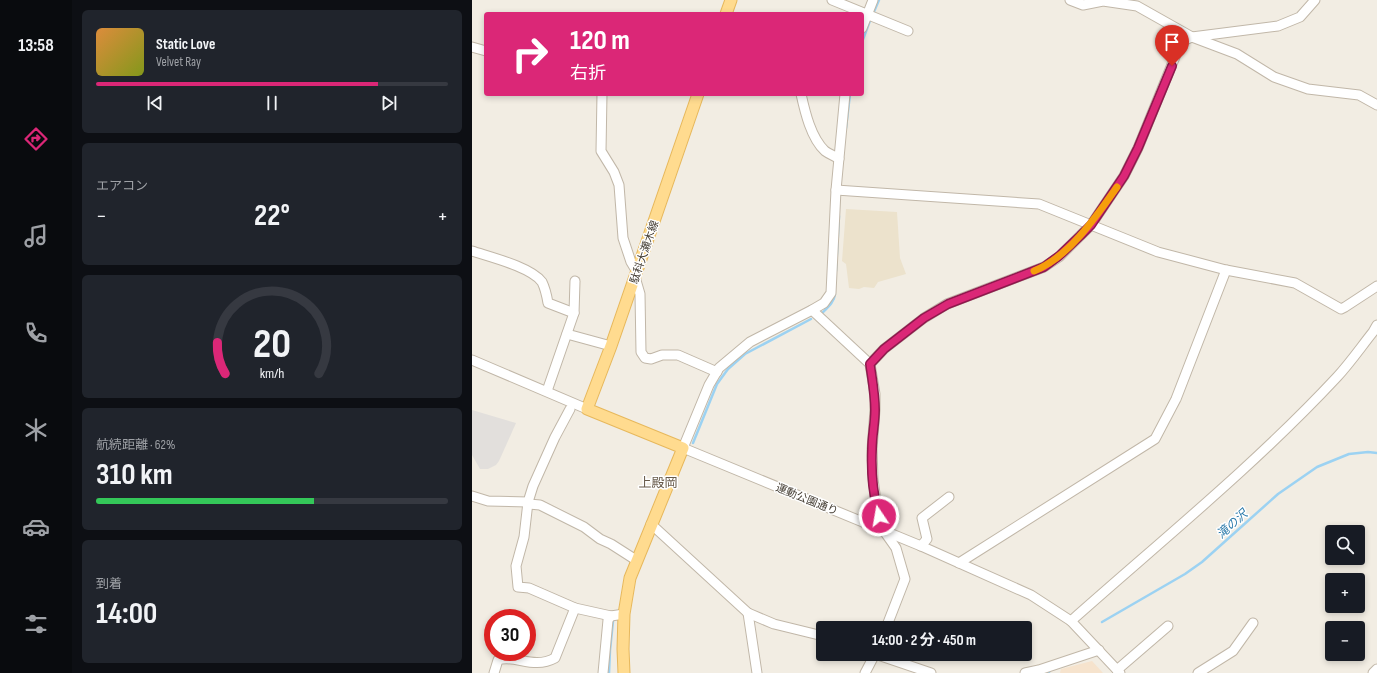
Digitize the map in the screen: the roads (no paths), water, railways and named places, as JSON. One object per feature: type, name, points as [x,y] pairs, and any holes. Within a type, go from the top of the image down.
[{"type":"main road","points":[[727,12],[731,0]]},
{"type":"main road","name":"駄科大瀬木線","points":[[587,408],[611,346],[697,96]]},
{"type":"main road","name":"運動公園通り","points":[[587,408],[683,448]]},
{"type":"main road","points":[[624,673],[624,614],[630,578],[636,560],[683,448]]},
{"type":"street","points":[[832,0],[860,12]]},
{"type":"street","points":[[864,25],[870,16],[873,0]]},
{"type":"street","points":[[1070,0],[1083,5],[1103,1],[1137,6],[1192,37],[1238,54],[1274,77],[1308,89],[1358,95],[1377,105]]},
{"type":"street","points":[[870,364],[884,349],[918,322],[948,304],[1044,267],[1059,256],[1091,225],[1124,176],[1138,148],[1184,41],[1192,37],[1278,26],[1300,17],[1315,0]]},
{"type":"street","points":[[864,13],[908,31]]},
{"type":"street","points":[[472,47],[484,50]]},
{"type":"street","points":[[602,96],[600,151],[614,172],[619,185],[623,238],[636,275],[640,294],[641,352],[645,358],[651,359],[662,355],[678,355],[717,372]]},
{"type":"street","points":[[802,96],[813,134],[825,151],[839,159]]},
{"type":"street","points":[[683,448],[709,384],[719,368],[750,342],[824,303],[831,293],[836,190],[845,96]]},
{"type":"street","points":[[836,190],[1039,204],[1158,252],[1226,270],[1295,283],[1341,309],[1377,286]]},
{"type":"street","points":[[472,251],[501,260],[534,275],[543,284],[548,303],[574,313]]},
{"type":"street","points":[[959,563],[1155,439],[1176,399],[1226,270]]},
{"type":"street","points":[[547,391],[574,313],[575,281]]},
{"type":"street","points":[[812,310],[870,364],[875,394],[872,449],[873,478],[877,508],[884,531],[896,548],[905,579],[889,621]]},
{"type":"street","points":[[1071,621],[1233,479],[1276,438],[1338,376],[1377,325]]},
{"type":"street","points":[[567,334],[611,346]]},
{"type":"street","name":"運動公園通り","points":[[472,360],[587,408]]},
{"type":"street","points":[[570,409],[555,437],[531,490],[524,537],[516,566],[518,587],[529,588],[575,608],[610,616],[624,614]]},
{"type":"street","name":"運動公園通り","points":[[683,448],[921,546],[1031,595],[1071,621],[1118,671]]},
{"type":"street","points":[[472,496],[488,501],[540,505],[584,527],[600,539],[611,544],[636,560]]},
{"type":"street","points":[[921,546],[927,539],[922,518],[949,497]]},
{"type":"street","points":[[651,524],[748,613],[774,624],[816,634]]},
{"type":"street","points":[[494,673],[498,660],[505,658],[530,663],[548,662],[554,658],[575,608]]},
{"type":"street","points":[[748,613],[757,673]]},
{"type":"street","points":[[603,673],[608,620],[610,616]]},
{"type":"street","points":[[1198,673],[1233,651],[1253,623]]},
{"type":"street","points":[[1118,671],[1168,626]]},
{"type":"street","points":[[1025,673],[1039,671],[1099,650]]},
{"type":"street","points":[[865,673],[871,661]]},
{"type":"street","points":[[896,661],[931,673]]},
{"type":"street","points":[[1373,673],[1377,669]]},
{"type":"waterway","points":[[873,14],[879,0]]},
{"type":"waterway","points":[[864,37],[871,18]]},
{"type":"waterway","points":[[846,128],[850,96]]},
{"type":"waterway","points":[[836,271],[839,216]]},
{"type":"waterway","points":[[821,314],[832,303],[835,294]]},
{"type":"waterway","points":[[693,443],[717,384],[728,369],[745,354],[811,319]]},
{"type":"waterway","name":"滝の沢","points":[[1102,622],[1185,574],[1202,562],[1278,494],[1317,467],[1349,454],[1368,452],[1377,453]]},
{"type":"waterway","points":[[609,673],[613,621]]},
{"type":"district","name":"上殿岡","points":[[658,482]]}]
